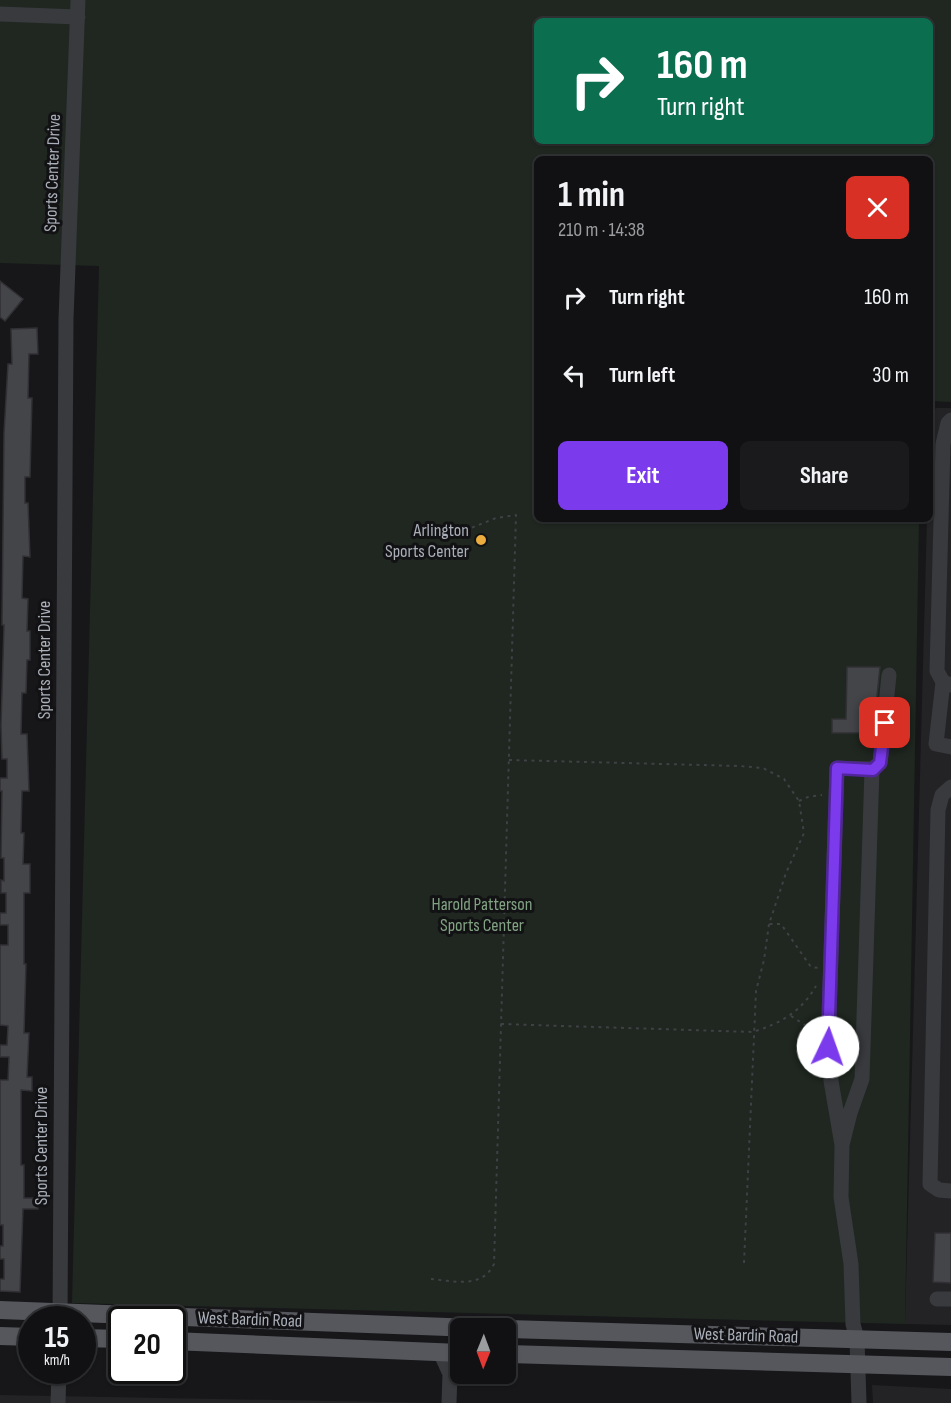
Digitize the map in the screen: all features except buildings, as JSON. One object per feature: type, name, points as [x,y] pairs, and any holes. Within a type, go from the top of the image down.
[{"type":"main road","name":"West Bardin Road","points":[[0,1310],[18,1312]]},
{"type":"main road","name":"West Bardin Road","points":[[96,1317],[450,1328]]},
{"type":"main road","points":[[440,1352],[441,1328]]},
{"type":"main road","name":"West Bardin Road","points":[[516,1329],[951,1342]]},
{"type":"main road","points":[[0,1336],[18,1337]]},
{"type":"main road","name":"West Bardin Road","points":[[186,1342],[450,1352]]},
{"type":"main road","name":"West Bardin Road","points":[[516,1354],[951,1367]]},
{"type":"street","name":"Sports Center Drive","points":[[60,1306],[66,319],[78,0]]},
{"type":"street","points":[[9,10],[78,17]]},
{"type":"street","points":[[951,420],[948,423],[943,444],[937,671],[947,684],[944,721],[936,744],[951,747]]},
{"type":"street","points":[[842,1145],[862,1079],[873,770],[880,763],[889,675]]},
{"type":"street","points":[[859,1403],[851,1264],[841,1197],[842,1145],[831,1081],[824,968],[837,768],[873,770]]},
{"type":"street","points":[[951,788],[942,795],[938,810],[930,1184],[939,1190],[951,1191]]},
{"type":"street","points":[[440,1352],[450,1374],[449,1403]]},
{"type":"street","points":[[58,1403],[59,1384]]},
{"type":"path","points":[[431,1280],[478,1281],[490,1273],[494,1264],[516,515],[496,518],[456,534]]},
{"type":"path","points":[[508,760],[762,768],[784,779],[799,801],[804,833],[786,873],[769,924],[764,960],[756,991],[744,1263]]},
{"type":"path","points":[[799,801],[823,795]]},
{"type":"path","points":[[501,1024],[753,1032],[791,1016],[810,996],[824,968],[811,967],[781,924],[769,924]]},
{"type":"path","points":[[816,986],[816,996]]},
{"type":"path","points":[[791,1016],[805,1025],[815,1026],[815,1016]]},
{"type":"shaded area","points":[[936,408],[951,408],[951,1325],[905,1324],[927,522],[933,522],[933,412]]},
{"type":"shaded area","points":[[872,1385],[951,1389],[951,1403],[873,1403]]},
{"type":"shaded area","points":[[0,1395],[440,1403],[0,1403]]},
{"type":"green space","name":"Harold Patterson Sports Center","points":[[0,0],[951,0],[951,402],[933,401],[933,156],[534,156],[534,522],[919,522],[905,1324],[72,1303],[99,266],[0,263]]},
{"type":"place","name":"Arlington Sports Center","points":[[481,540]]},
{"type":"route","points":[[828,1047],[837,768],[873,770],[880,763],[885,723]]}]
